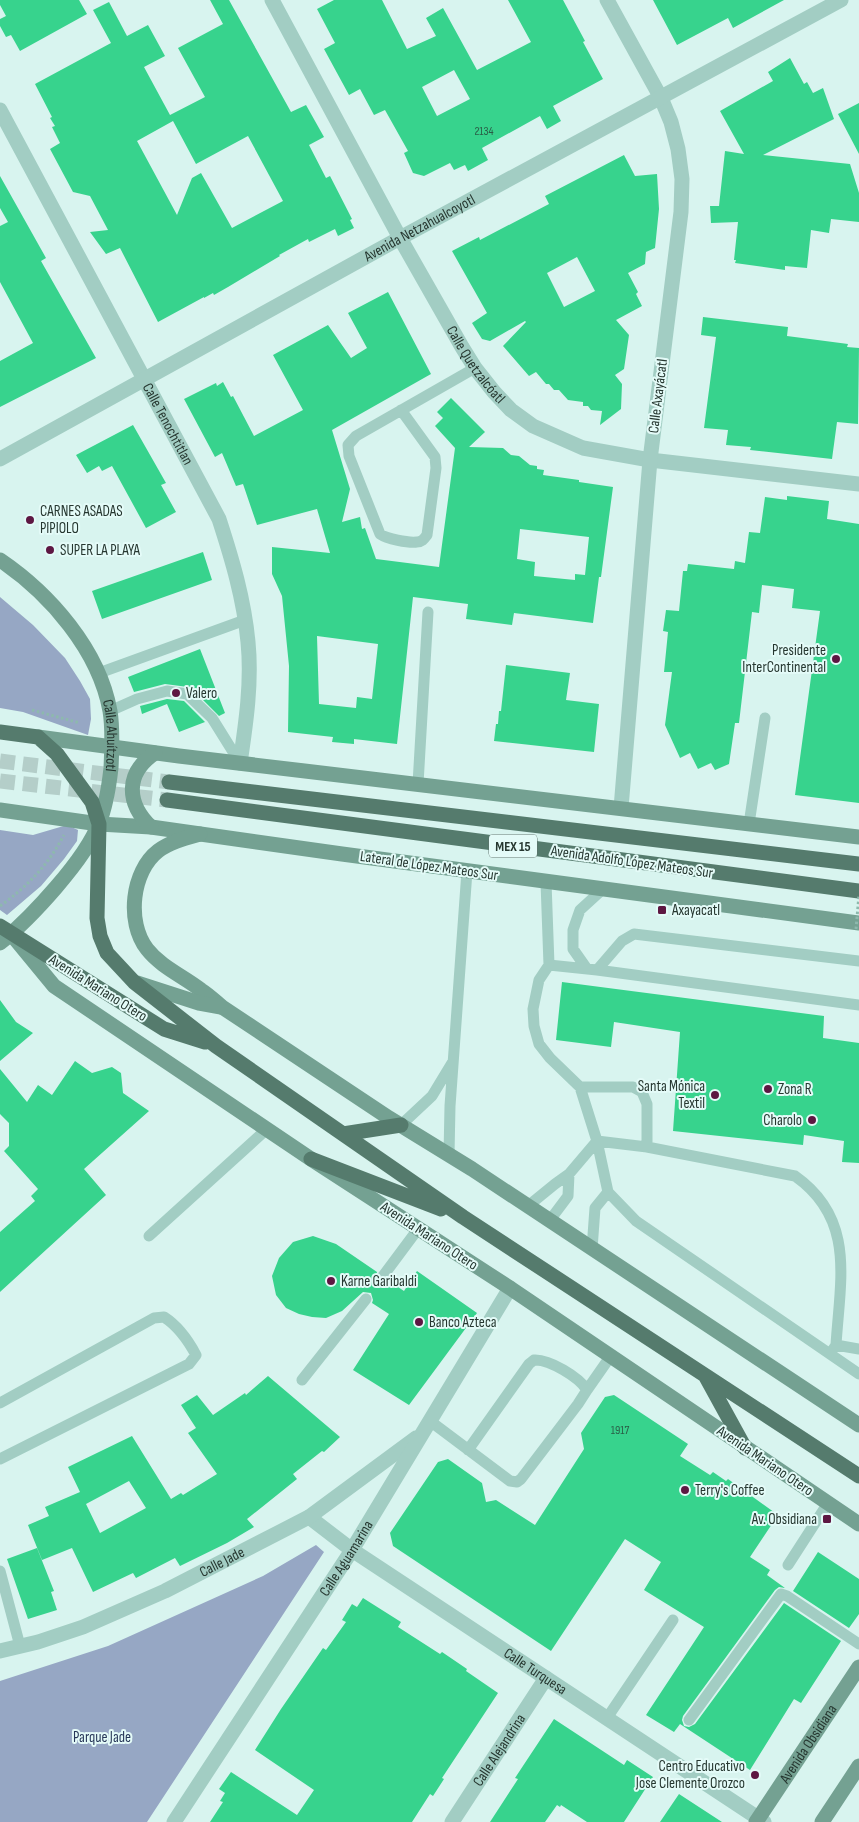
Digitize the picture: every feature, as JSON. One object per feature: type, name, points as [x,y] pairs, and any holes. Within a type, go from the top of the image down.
[{"type":"main road","name":"Calle Ahuítzotl","points":[[0,560],[50,602],[80,638],[98,673],[110,711],[112,747],[109,784],[99,824],[72,868],[53,890],[4,934]]},
{"type":"main road","points":[[0,732],[155,753],[859,837]]},
{"type":"main road","name":"Avenida Mariano Otero","points":[[38,737],[56,754],[92,802],[99,824],[97,918],[100,936],[107,953],[134,982],[216,1046],[463,1217],[859,1476]]},
{"type":"main road","points":[[151,827],[138,812],[134,803],[133,783],[140,766],[155,753]]},
{"type":"main road","name":"Avenida Adolfo López Mateos Sur","points":[[169,782],[859,864]]},
{"type":"main road","name":"Avenida Adolfo López Mateos Sur","points":[[167,800],[859,893]]},
{"type":"main road","name":"Lateral de López Mateos Sur","points":[[0,810],[99,824],[151,827],[857,926]]},
{"type":"main road","points":[[200,834],[184,838],[159,850],[152,857],[141,875],[133,906],[134,915],[142,942],[152,954],[222,1007],[550,1220],[859,1425]]},
{"type":"main road","name":"Avenida Mariano Otero","points":[[4,934],[164,1029],[216,1046]]},
{"type":"main road","name":"Avenida Mariano Otero","points":[[4,934],[54,986],[267,1130],[510,1288],[859,1524]]},
{"type":"main road","points":[[134,982],[199,1003],[222,1007]]},
{"type":"main road","points":[[343,1134],[401,1125]]},
{"type":"main road","points":[[311,1159],[463,1217]]},
{"type":"main road","points":[[705,1375],[745,1448]]},
{"type":"main road","name":"Avenida Obsidiana","points":[[760,1821],[859,1666]]},
{"type":"main road","points":[[822,1822],[859,1766]]},
{"type":"street","name":"Calle Quetzalcóatl","points":[[272,0],[400,238],[475,368],[511,410],[533,426],[583,448],[650,460],[859,484]]},
{"type":"street","name":"Calle Axayácatl","points":[[607,0],[661,98],[671,122],[678,149],[682,179],[680,222],[650,460],[621,808]]},
{"type":"street","name":"Avenida Netzahualcoyotl","points":[[0,459],[400,238],[841,0]]},
{"type":"street","name":"Calle Tenochtitlan","points":[[0,110],[219,519],[232,560],[248,642],[249,684],[246,724],[240,763]]},
{"type":"street","name":"Calle Aguamarina","points":[[174,1822],[352,1550],[510,1288]]},
{"type":"street","name":"Calle Jade","points":[[0,1652],[83,1627],[156,1595],[309,1517],[427,1427]]},
{"type":"street","name":"Calle Turquesa","points":[[309,1517],[352,1550],[760,1821]]},
{"type":"street","name":"Calle Alejandrina","points":[[452,1822],[546,1678]]},
{"type":"lane","points":[[401,410],[436,457],[427,535],[418,542],[386,538],[380,534],[348,450],[348,445],[356,436],[401,410],[475,368]]},
{"type":"lane","points":[[418,784],[428,612]]},
{"type":"lane","points":[[98,673],[245,620]]},
{"type":"lane","points":[[110,711],[137,699],[167,691],[187,694],[212,718],[240,763]]},
{"type":"lane","points":[[749,824],[765,718]]},
{"type":"lane","points":[[449,1155],[450,1106],[455,1059],[467,871]]},
{"type":"lane","points":[[546,882],[549,965],[539,980],[533,1010],[534,1026],[539,1044],[550,1058],[580,1087],[597,1141],[608,1192],[636,1221],[833,1349],[859,1374]]},
{"type":"lane","points":[[592,969],[573,949],[573,930],[580,910],[603,889]]},
{"type":"lane","points":[[592,969],[622,941],[634,934],[859,961]]},
{"type":"lane","points":[[549,965],[592,969],[859,1005]]},
{"type":"lane","points":[[401,1125],[432,1096],[455,1059]]},
{"type":"lane","points":[[580,1087],[633,1087],[642,1092],[647,1104],[647,1147]]},
{"type":"lane","points":[[149,1236],[267,1130]]},
{"type":"lane","points":[[597,1141],[647,1147],[795,1176],[805,1183],[826,1206],[834,1222],[841,1251],[833,1349]]},
{"type":"lane","points":[[528,1206],[569,1174],[597,1141]]},
{"type":"lane","points":[[550,1220],[568,1196],[569,1174]]},
{"type":"lane","points":[[592,1248],[595,1208],[608,1192]]},
{"type":"lane","points":[[383,1276],[418,1229]]},
{"type":"lane","points":[[302,1380],[366,1299]]},
{"type":"lane","points":[[0,1403],[154,1318],[164,1317],[173,1323],[190,1344],[196,1355],[189,1364],[0,1459]]},
{"type":"lane","points":[[833,1349],[859,1349]]},
{"type":"lane","points":[[427,1427],[468,1450],[510,1481],[517,1482],[578,1404],[610,1357]]},
{"type":"lane","points":[[468,1450],[529,1364],[534,1360],[541,1360],[568,1373],[587,1390]]},
{"type":"lane","points":[[788,1565],[828,1503]]},
{"type":"lane","points":[[0,1571],[20,1646]]},
{"type":"lane","points":[[689,1720],[781,1594],[787,1596],[859,1644]]},
{"type":"lane","points":[[607,1718],[673,1620]]},
{"type":"path","points":[[32,710],[83,724]]},
{"type":"path","points":[[0,906],[34,877],[52,857],[66,832]]},
{"type":"path","points":[[857,926],[859,893]]},
{"type":"green space","points":[[0,597],[33,625],[65,658],[80,681],[90,699],[91,719],[88,735],[23,712],[0,708]]},
{"type":"green space","points":[[67,825],[78,830],[77,841],[64,859],[41,886],[7,915],[0,910],[0,830],[33,835]]},
{"type":"green space","name":"Parque Jade","points":[[316,1545],[324,1552],[147,1822],[0,1822],[0,1681],[108,1646],[263,1576]]},
{"type":"building","points":[[0,0],[79,0],[87,14],[20,51],[11,35],[6,37],[0,26],[0,19],[6,16],[0,5]]},
{"type":"building","points":[[210,0],[229,0],[291,112],[306,105],[324,137],[309,145],[326,178],[330,176],[352,219],[350,220],[354,228],[338,236],[335,229],[309,242],[308,239],[214,295],[213,293],[204,297],[158,322],[120,248],[106,254],[90,232],[108,230],[90,196],[73,192],[50,149],[60,143],[52,127],[55,126],[50,118],[52,117],[35,84],[111,43],[93,10],[109,2],[127,36],[148,25],[165,56],[144,67],[170,115],[205,97],[178,48],[223,24]],"holes":[[[173,121],[196,164],[248,136],[283,201],[232,228],[201,173],[192,178],[177,215],[137,141]]]},
{"type":"building","points":[[334,0],[382,0],[407,49],[436,36],[426,18],[443,8],[477,70],[531,42],[508,0],[563,0],[603,79],[553,106],[561,121],[547,129],[540,116],[482,148],[488,160],[468,171],[465,165],[454,170],[450,163],[424,176],[413,173],[404,153],[408,151],[385,110],[374,115],[360,89],[349,95],[324,49],[335,43],[317,9]],"holes":[[[454,70],[470,99],[437,116],[422,87]]]},
{"type":"building","points":[[653,0],[784,0],[733,28],[728,18],[677,45]]},
{"type":"building","points":[[790,58],[804,84],[807,82],[813,93],[823,88],[834,119],[763,155],[850,164],[859,193],[859,222],[831,219],[829,233],[811,230],[807,268],[785,266],[785,270],[735,263],[738,222],[711,223],[710,206],[719,206],[725,151],[744,154],[720,111],[773,81],[768,72]]},
{"type":"building","points":[[859,103],[859,154],[838,114]]},
{"type":"building","points":[[624,155],[635,176],[657,174],[659,209],[655,248],[646,252],[645,264],[628,273],[638,292],[636,294],[642,306],[616,320],[629,335],[624,369],[615,375],[622,384],[621,409],[600,425],[602,411],[591,410],[588,406],[583,406],[583,402],[568,400],[559,390],[554,390],[549,384],[546,384],[536,372],[529,376],[503,346],[525,321],[490,341],[482,339],[472,323],[487,313],[452,251],[479,237],[480,240],[549,204],[545,196]],"holes":[[[577,257],[595,291],[564,307],[547,273]]]},
{"type":"building","points":[[0,176],[46,258],[41,261],[96,358],[0,407],[0,361],[33,343],[0,282],[0,226],[8,222],[0,208]]},
{"type":"building","points":[[388,292],[431,374],[332,430],[350,489],[342,522],[360,517],[362,529],[365,528],[376,559],[439,567],[455,448],[435,426],[443,418],[437,412],[451,398],[485,432],[469,447],[503,448],[511,455],[519,456],[530,465],[537,466],[537,469],[544,470],[543,475],[613,487],[593,623],[514,613],[512,625],[466,619],[468,604],[413,597],[397,744],[354,739],[354,744],[332,742],[333,737],[288,732],[289,666],[282,596],[272,574],[272,547],[330,553],[317,509],[257,525],[243,484],[236,486],[222,453],[215,457],[184,399],[216,383],[217,386],[223,382],[231,397],[233,396],[254,436],[303,410],[273,355],[328,325],[351,358],[367,348],[348,313]],"holes":[[[520,529],[589,537],[585,575],[575,574],[575,580],[534,576],[535,562],[517,559]],[[317,636],[378,644],[372,699],[357,697],[356,708],[319,704]]]},
{"type":"building","points":[[703,317],[788,327],[787,336],[848,344],[847,347],[859,348],[858,424],[837,422],[832,459],[750,450],[751,447],[726,445],[728,430],[704,428],[716,337],[701,335]]},
{"type":"building","points":[[133,425],[166,483],[161,485],[176,512],[146,528],[112,466],[102,471],[99,466],[87,473],[76,455]]},
{"type":"building","points":[[787,496],[829,501],[827,519],[859,524],[859,803],[795,795],[820,611],[792,608],[794,589],[762,585],[759,613],[752,612],[739,723],[735,723],[729,764],[715,770],[711,763],[698,769],[690,753],[680,758],[665,725],[672,672],[664,672],[668,632],[663,631],[666,610],[679,611],[683,571],[687,571],[688,564],[734,569],[735,561],[745,563],[749,532],[760,533],[765,497],[787,500]]},
{"type":"building","points":[[203,552],[212,580],[102,619],[92,591]]},
{"type":"building","points":[[200,649],[225,713],[219,716],[188,687],[165,684],[134,692],[128,677]]},
{"type":"building","points":[[506,665],[570,673],[566,700],[599,704],[594,752],[494,741],[499,711],[501,711]]},
{"type":"building","points":[[167,699],[184,701],[205,722],[179,732],[167,704],[142,714],[140,706]]},
{"type":"building","name":"Zona R","points":[[562,982],[824,1016],[823,1038],[859,1043],[859,1163],[842,1162],[844,1141],[804,1135],[803,1145],[673,1131],[680,1032],[614,1022],[611,1047],[556,1040]]},
{"type":"building","points":[[0,1000],[16,1022],[33,1033],[0,1061]]},
{"type":"building","points":[[75,1061],[92,1073],[112,1067],[121,1073],[123,1093],[149,1111],[84,1169],[106,1195],[0,1292],[0,1232],[35,1201],[31,1196],[38,1189],[4,1151],[9,1146],[9,1123],[0,1114],[0,1069],[27,1102],[38,1085],[52,1095]]},
{"type":"building","points":[[313,1236],[336,1244],[377,1272],[376,1278],[379,1282],[386,1283],[389,1281],[404,1291],[417,1271],[477,1313],[409,1405],[353,1370],[389,1314],[372,1303],[371,1293],[363,1292],[342,1311],[326,1318],[299,1314],[286,1308],[276,1295],[272,1276],[279,1258],[293,1242]]},
{"type":"building","points":[[268,1376],[340,1437],[324,1452],[322,1451],[293,1474],[297,1479],[247,1519],[254,1527],[227,1543],[180,1566],[175,1558],[136,1578],[133,1573],[93,1592],[72,1548],[42,1560],[28,1525],[49,1516],[45,1507],[80,1492],[68,1467],[132,1436],[171,1499],[181,1493],[183,1495],[217,1474],[188,1433],[196,1428],[181,1405],[197,1395],[213,1415],[245,1393],[246,1395]],"holes":[[[129,1481],[146,1508],[100,1533],[86,1504]]]},
{"type":"building","points":[[614,1395],[688,1444],[680,1456],[710,1475],[713,1472],[726,1481],[728,1479],[778,1515],[750,1557],[770,1570],[767,1575],[785,1588],[779,1587],[775,1590],[683,1716],[684,1726],[689,1727],[695,1724],[784,1603],[841,1641],[801,1703],[794,1699],[750,1770],[680,1724],[674,1732],[646,1715],[704,1627],[644,1590],[661,1562],[625,1539],[551,1651],[393,1546],[390,1533],[438,1462],[448,1459],[482,1483],[486,1502],[496,1500],[535,1525],[584,1449],[581,1433],[605,1397]]},
{"type":"building","points":[[37,1548],[54,1591],[51,1592],[57,1610],[28,1619],[7,1559]]},
{"type":"building","points":[[818,1552],[859,1579],[859,1614],[849,1628],[793,1591]]},
{"type":"building","points":[[363,1598],[401,1622],[398,1627],[440,1654],[442,1652],[498,1693],[442,1778],[444,1779],[433,1796],[430,1794],[412,1822],[210,1822],[223,1802],[220,1801],[225,1793],[219,1789],[231,1772],[297,1815],[314,1790],[255,1750],[323,1648],[326,1650],[346,1622],[342,1620],[352,1604],[357,1607]]},
{"type":"building","points":[[554,1719],[624,1765],[627,1760],[653,1777],[624,1822],[587,1822],[561,1805],[560,1807],[557,1805],[545,1822],[490,1822],[518,1779],[515,1778]]},
{"type":"building","points":[[679,1794],[722,1822],[660,1822]]},
{"type":"tunnel","points":[[0,761],[169,782]]},
{"type":"tunnel","points":[[0,781],[167,800]]},
{"type":"place","name":"CARNES ASADAS PIPIOLO","points":[[30,520]]},
{"type":"place","name":"SUPER LA PLAYA","points":[[50,550]]},
{"type":"place","name":"Presidente InterContinental","points":[[836,659]]},
{"type":"place","name":"Valero","points":[[176,693]]},
{"type":"place","name":"Axayacatl","points":[[662,910]]},
{"type":"place","name":"Zona R","points":[[768,1089]]},
{"type":"place","name":"Santa Mónica Textil","points":[[715,1095]]},
{"type":"place","name":"Charolo","points":[[812,1120]]},
{"type":"place","name":"Karne Garibaldi","points":[[331,1281]]},
{"type":"place","name":"Banco Azteca","points":[[419,1322]]},
{"type":"place","name":"Terry's Coffee","points":[[685,1490]]},
{"type":"place","name":"Av. Obsidiana","points":[[827,1519]]},
{"type":"place","name":"Centro Educativo Jose Clemente Orozco","points":[[755,1775]]}]
